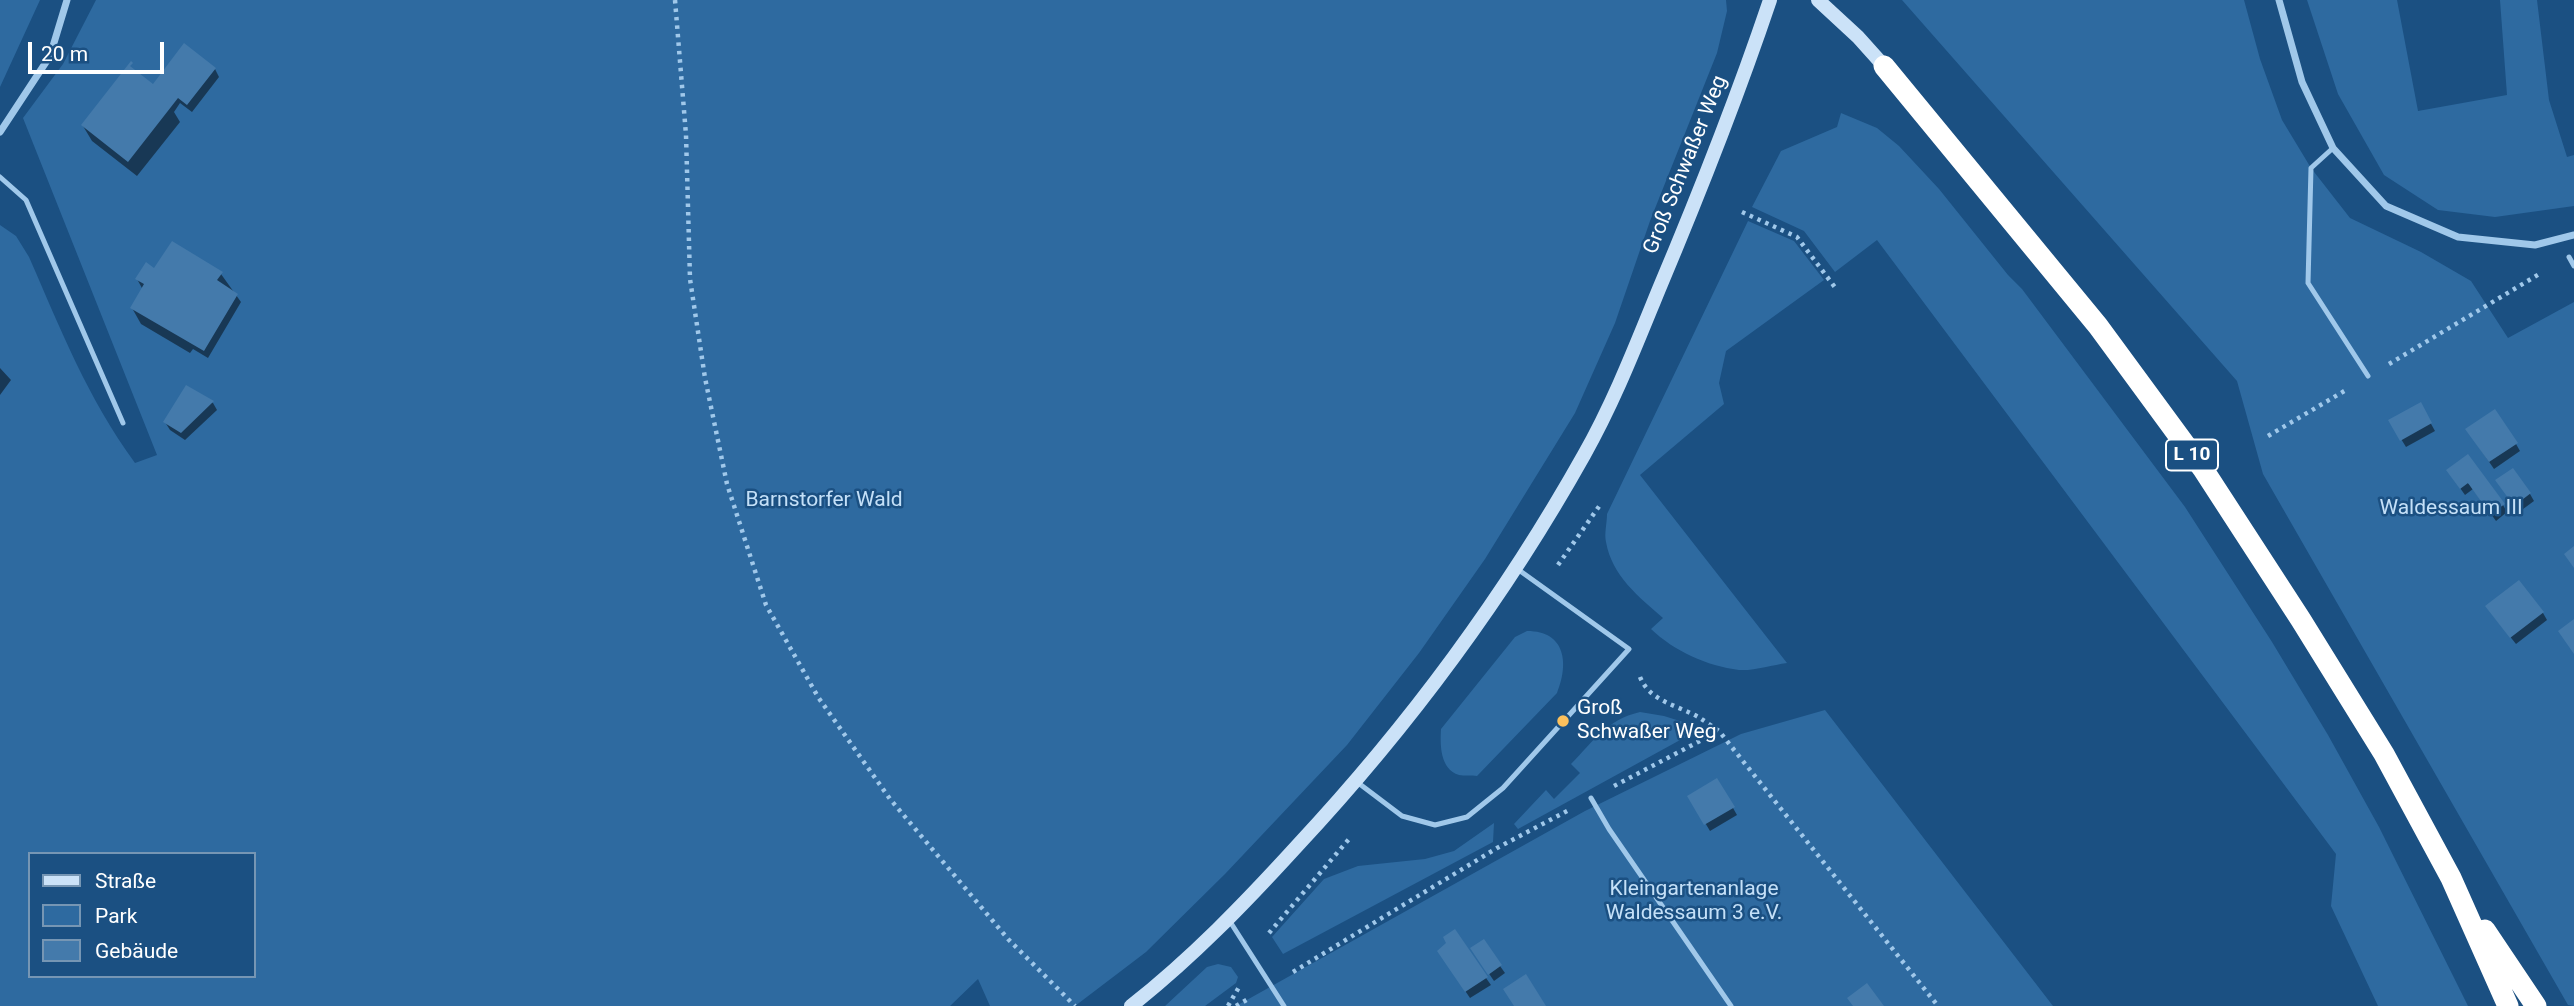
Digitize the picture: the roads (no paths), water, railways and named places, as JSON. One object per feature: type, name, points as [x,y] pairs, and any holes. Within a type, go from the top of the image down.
[{"type":"highway","name":"L 10","points":[[1884,66],[2098,326],[2203,469],[2384,754],[2451,878]]},
{"type":"highway","points":[[2451,878],[2508,1006]]},
{"type":"highway","points":[[2451,878],[2536,1006]]},
{"type":"street","points":[[0,132],[50,55],[67,0]]},
{"type":"street","name":"Groß Schwaßer Weg","points":[[1131,1006],[1229,920],[1357,782],[1435,681],[1516,568],[1585,454],[1620,382],[1730,118],[1770,0]]},
{"type":"street","name":"L 10","points":[[1818,0],[1858,37],[1884,66]]},
{"type":"street","points":[[2279,0],[2302,82],[2333,148],[2386,206],[2458,237],[2535,245],[2574,235]]},
{"type":"lane","points":[[2333,148],[2311,168],[2308,283],[2368,376]]},
{"type":"lane","points":[[0,177],[26,200],[123,423]]},
{"type":"lane","points":[[2569,257],[2574,265]]},
{"type":"lane","points":[[1357,782],[1402,816],[1435,825],[1467,817],[1503,788],[1629,649],[1516,568]]},
{"type":"lane","points":[[1591,798],[1609,829],[1731,1006]]},
{"type":"lane","points":[[1229,920],[1284,1006]]},
{"type":"place","name":"Groß Schwaßer Weg","points":[[1563,721]]},
{"type":"park label","name":"Barnstorfer Wald","points":[[824,501]]},
{"type":"park label","name":"Waldessaum III","points":[[2451,509]]},
{"type":"park label","name":"Kleingartenanlage Waldessaum 3 e.V.","points":[[1694,902]]}]
